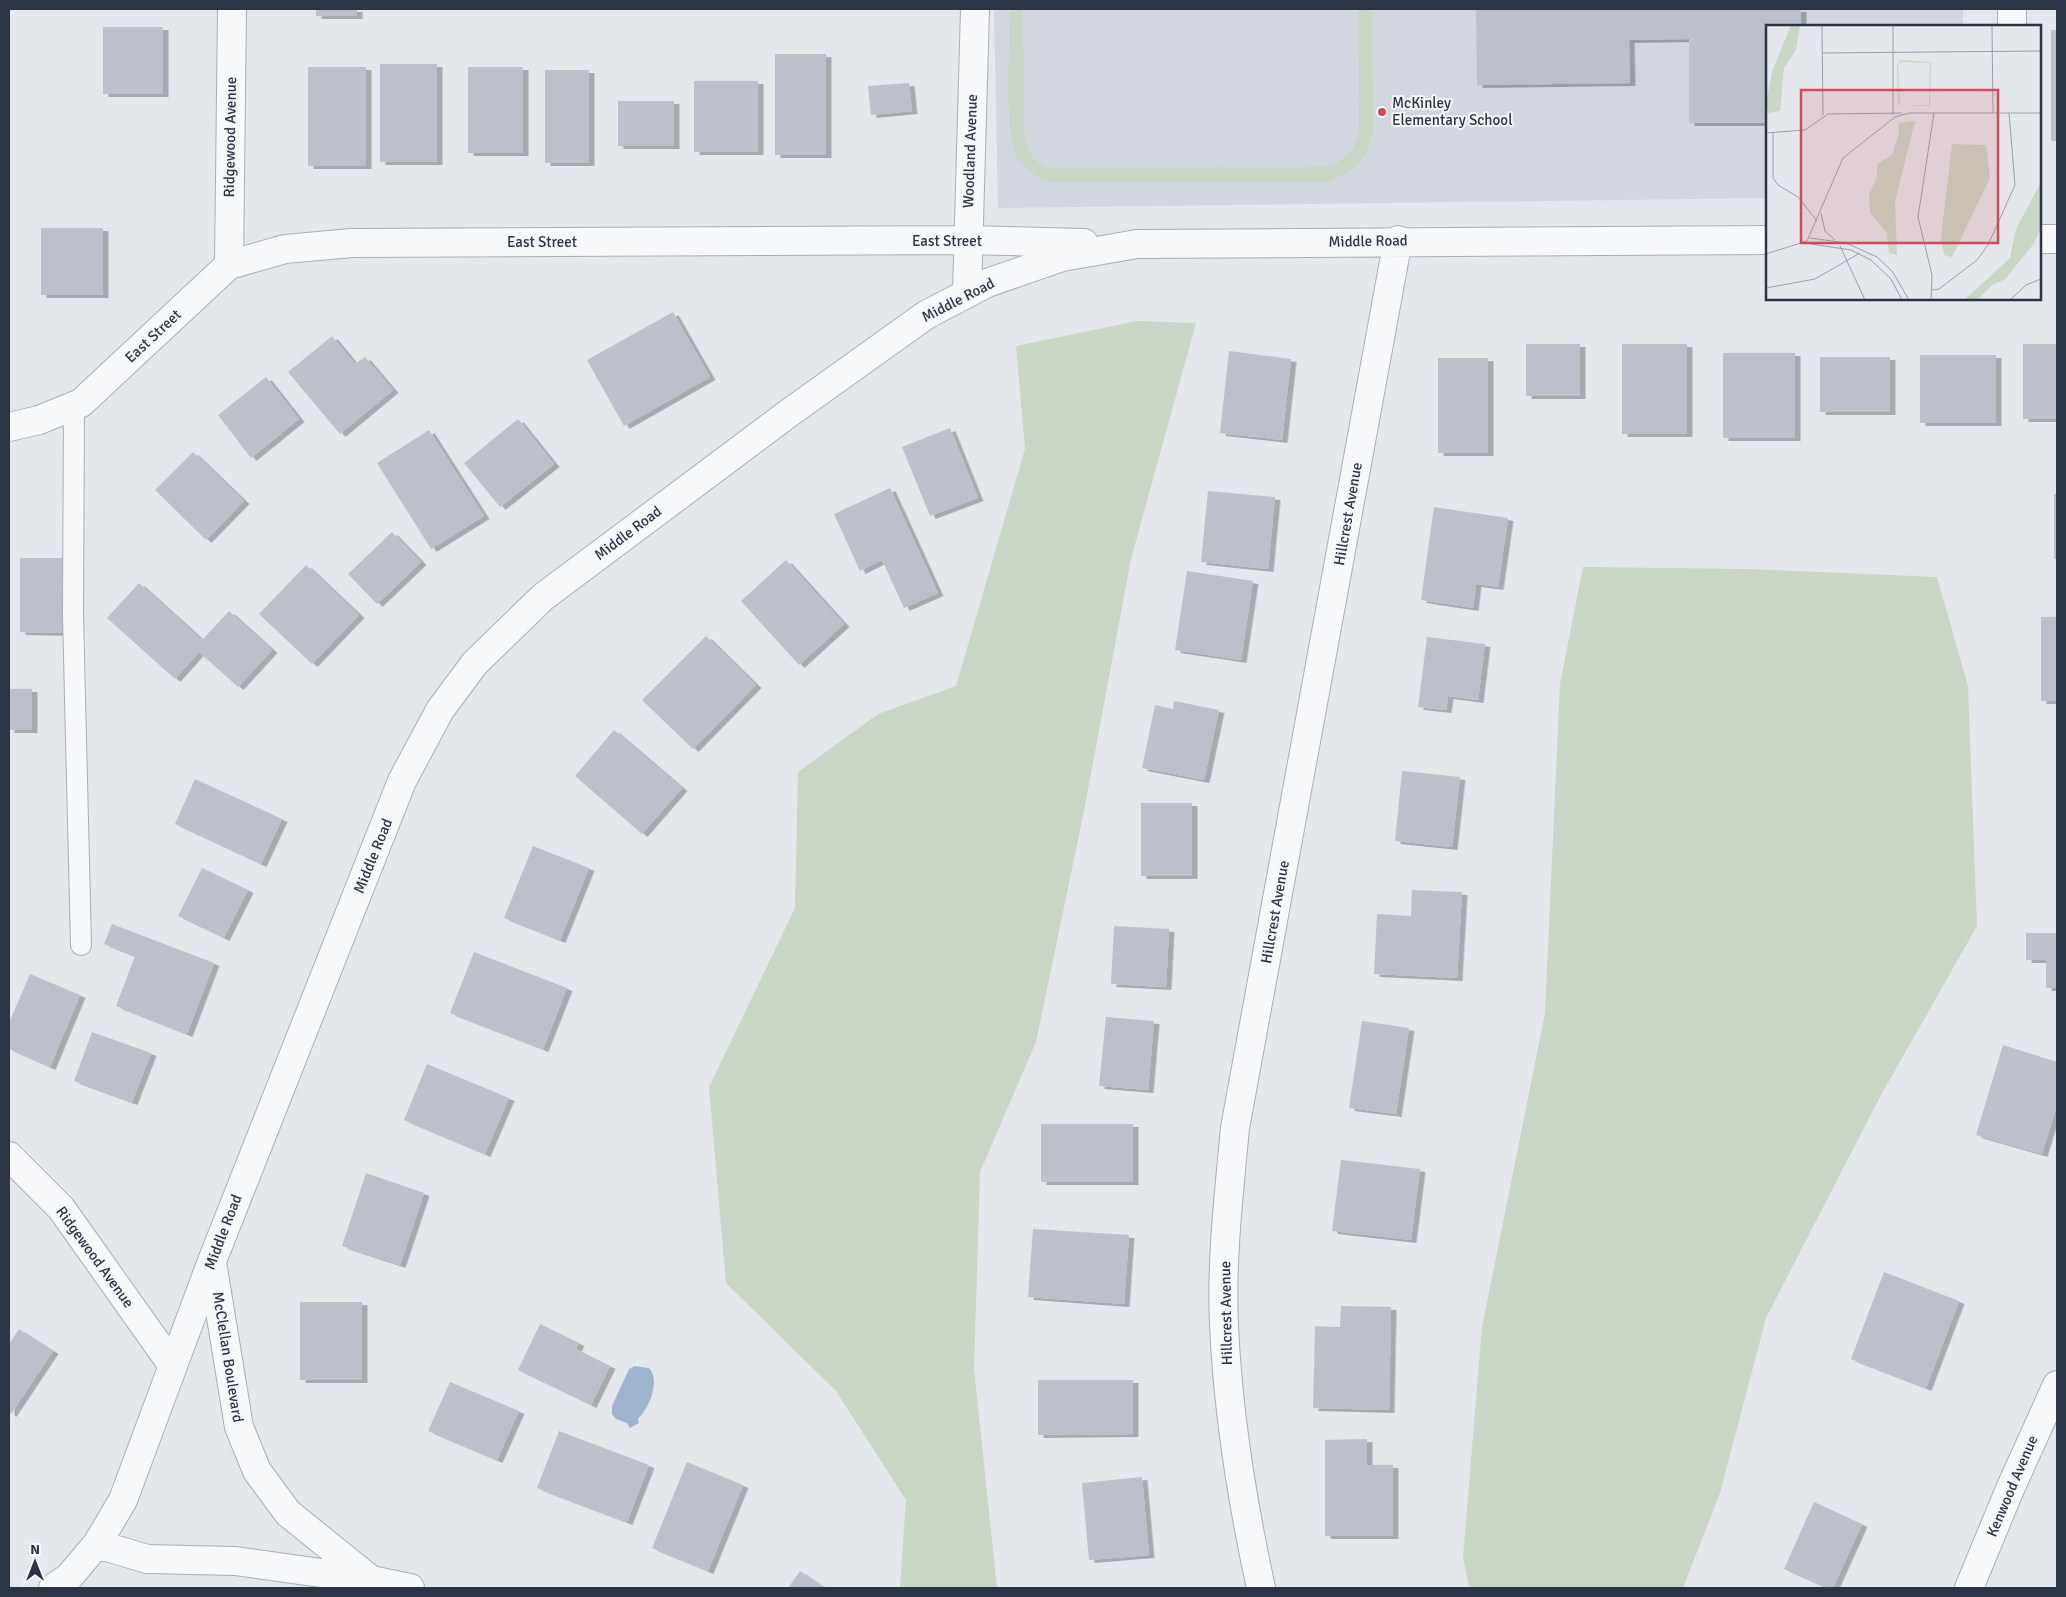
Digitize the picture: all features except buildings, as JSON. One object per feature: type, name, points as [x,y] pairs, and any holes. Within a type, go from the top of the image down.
[{"type":"street","name":"Ridgewood Avenue","points":[[229,265],[232,9]]},
{"type":"street","name":"Woodland Avenue","points":[[967,293],[975,9]]},
{"type":"street","points":[[2012,9],[2012,25]]},
{"type":"street","points":[[2041,239],[2057,239]]},
{"type":"street","name":"East Street","points":[[9,427],[39,420],[81,403],[229,265],[285,249],[352,243],[967,240],[1137,244]]},
{"type":"street","name":"Middle Road","points":[[53,1588],[69,1577],[97,1544],[123,1500],[212,1261],[402,781],[440,710],[475,662],[543,597],[789,413],[926,315],[987,283],[1062,257],[1137,244],[1398,240],[1766,240]]},
{"type":"street","name":"Hillcrest Avenue","points":[[1261,1588],[1248,1529],[1231,1427],[1224,1324],[1226,1226],[1235,1128],[1398,240]]},
{"type":"street","name":"Ridgewood Avenue","points":[[9,1156],[61,1208],[173,1366]]},
{"type":"street","name":"McClellan Boulevard","points":[[212,1261],[239,1427],[257,1471],[288,1513],[374,1584]]},
{"type":"street","name":"Kenwood Avenue","points":[[1969,1588],[2010,1489],[2057,1385]]},
{"type":"street","name":"McClellan Boulevard","points":[[97,1544],[147,1559],[235,1560],[374,1584],[410,1588]]},
{"type":"lane","points":[[74,406],[73,614],[81,946]]},
{"type":"shaded area","name":"McKinley Elementary School","points":[[994,9],[1963,9],[1963,25],[1766,25],[1766,198],[998,208]]},
{"type":"green space","points":[[1010,9],[1023,9],[1024,133],[1031,155],[1038,162],[1049,168],[1328,167],[1334,164],[1348,154],[1359,133],[1358,9],[1372,9],[1373,134],[1366,152],[1357,165],[1345,174],[1327,182],[1049,182],[1030,172],[1022,165],[1016,156],[1012,144],[1009,107]]},
{"type":"green space","points":[[1137,321],[1196,323],[1131,559],[1084,811],[1036,1042],[980,1172],[974,1369],[997,1588],[900,1588],[906,1500],[836,1391],[726,1283],[709,1087],[795,908],[798,772],[878,714],[956,686],[1025,449],[1016,346]]},
{"type":"green space","points":[[1583,567],[1749,569],[1937,577],[1968,686],[1977,926],[1881,1095],[1766,1318],[1720,1493],[1683,1588],[1469,1588],[1463,1557],[1482,1327],[1545,1013],[1560,684]]},
{"type":"water","points":[[635,1366],[649,1368],[654,1380],[654,1387],[646,1408],[638,1419],[639,1423],[630,1428],[627,1423],[616,1419],[612,1414],[612,1406],[629,1369]]},
{"type":"place","name":"McKinley Elementary School","points":[[1382,112]]}]
